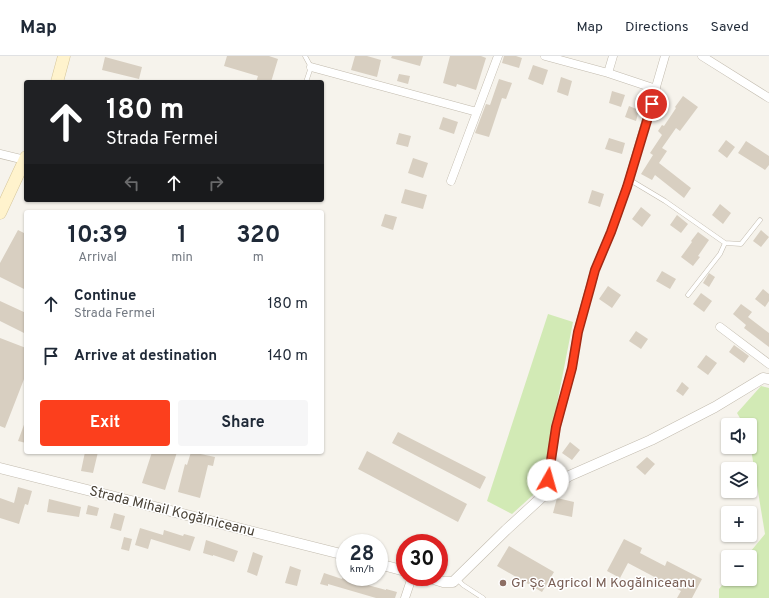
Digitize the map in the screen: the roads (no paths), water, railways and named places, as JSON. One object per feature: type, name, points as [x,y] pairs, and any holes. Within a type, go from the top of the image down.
[{"type":"main road","points":[[58,80],[64,56]]},
{"type":"main road","points":[[0,212],[24,161]]},
{"type":"street","points":[[451,181],[498,56]]},
{"type":"street","points":[[545,56],[608,73],[656,89]]},
{"type":"street","points":[[608,73],[613,56]]},
{"type":"street","points":[[554,486],[548,480],[556,427],[572,368],[578,332],[595,270],[630,180],[665,56]]},
{"type":"street","points":[[702,56],[769,98]]},
{"type":"street","points":[[311,66],[477,112]]},
{"type":"street","points":[[0,154],[24,159]]},
{"type":"street","points":[[720,327],[769,364]]},
{"type":"street","points":[[448,582],[452,582],[457,578],[554,486],[569,476],[651,440],[715,407],[767,377]]},
{"type":"street","name":"Strada Mihail Kogălniceanu","points":[[0,468],[336,554]]},
{"type":"street","points":[[405,598],[409,586]]},
{"type":"lane","points":[[305,56],[311,66],[307,80]]},
{"type":"lane","points":[[630,180],[665,201],[725,243],[741,244],[760,220]]},
{"type":"lane","points":[[688,295],[720,254],[725,243]]},
{"type":"lane","points":[[457,578],[463,585],[483,598]]},
{"type":"place","name":"Gr Șc Agricol M Kogălniceanu","points":[[503,583]]}]
